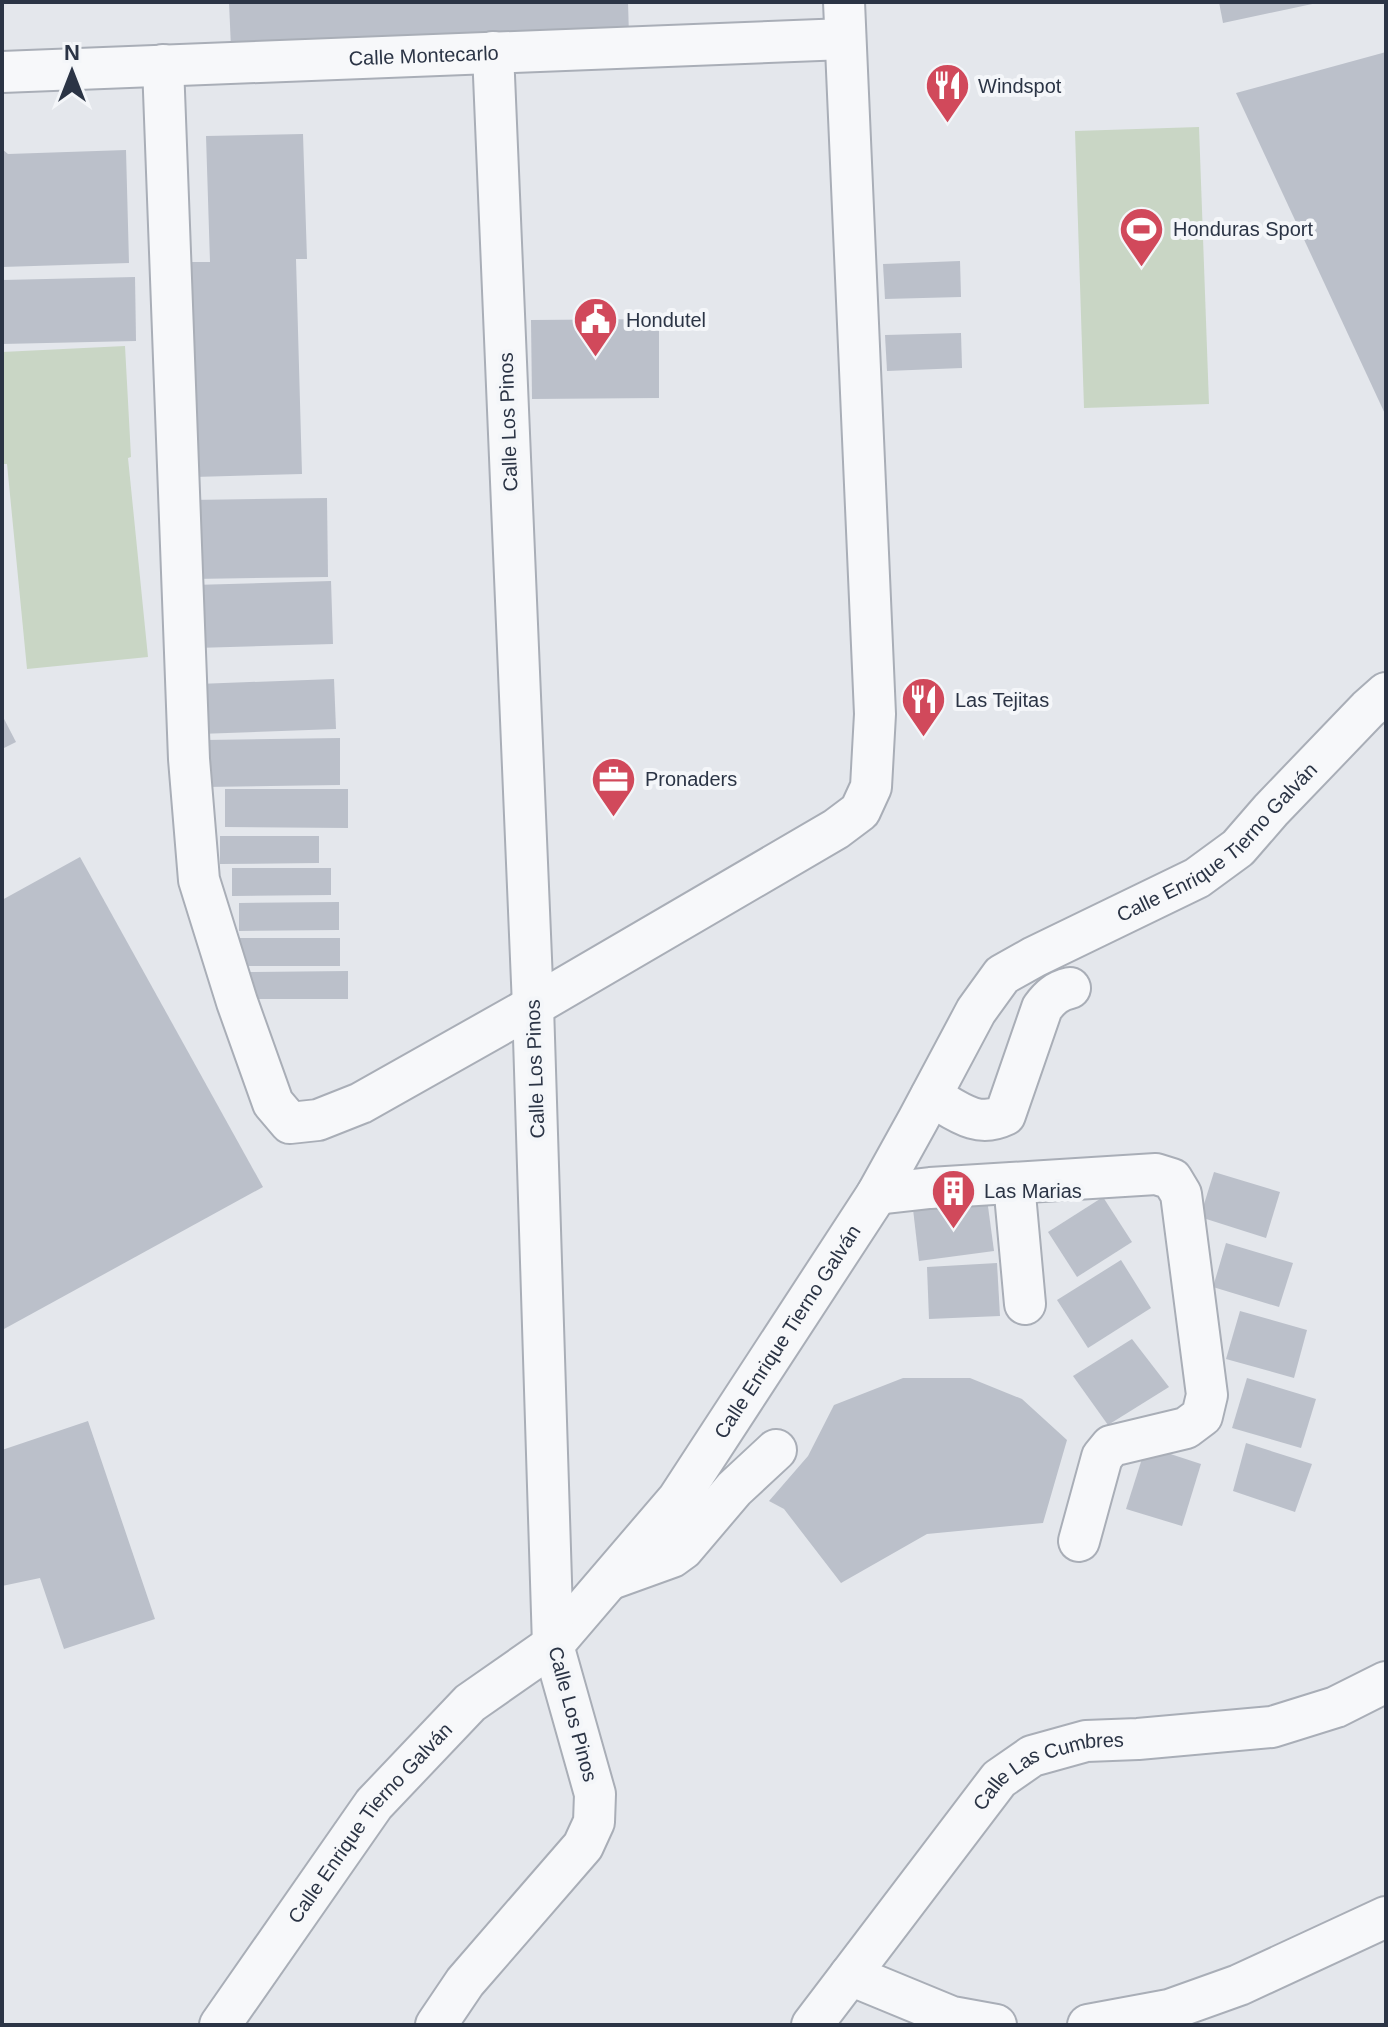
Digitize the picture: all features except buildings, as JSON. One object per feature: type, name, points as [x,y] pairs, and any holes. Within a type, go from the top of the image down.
[{"type":"street","name":"Calle Montecarlo","points":[[2,72],[493,52],[845,20]]},
{"type":"street","points":[[163,65],[189,759],[199,880],[273,1103],[290,1123],[318,1120],[361,1103],[836,829],[860,811],[871,787],[875,714],[845,20]]},
{"type":"street","name":"Calle Los Pinos","points":[[436,2025],[465,1982],[583,1846],[594,1822],[595,1794],[553,1645],[533,1006],[493,52]]},
{"type":"street","name":"Calle Enrique Tierno Galván","points":[[220,2025],[374,1804],[470,1703],[553,1645],[678,1499],[877,1194],[976,1011],[1002,975],[1197,878],[1238,848],[1386,693]]},
{"type":"street","points":[[931,1096],[979,1121],[1005,1115],[1042,1008],[1059,991],[1070,988]]},
{"type":"street","points":[[877,1194],[1156,1174],[1172,1179],[1181,1194],[1207,1395],[1202,1416],[1186,1428],[1111,1446],[1102,1457],[1079,1541]]},
{"type":"street","points":[[1014,1183],[1025,1304]]},
{"type":"street","points":[[607,1581],[672,1557],[683,1549],[734,1489],[776,1450]]},
{"type":"street","name":"Calle Las Cumbres","points":[[812,2025],[999,1779],[1032,1756],[1086,1741],[1272,1727],[1336,1707],[1386,1682]]},
{"type":"street","points":[[1088,2025],[1169,2010],[1239,1985],[1386,1917]]},
{"type":"street","points":[[850,1975],[950,2021],[996,2025]]},
{"type":"green space","name":"Honduras Sport","points":[[1199,127],[1209,404],[1084,408],[1075,131]]},
{"type":"green space","points":[[125,346],[131,457],[128,458],[148,657],[27,669],[7,464],[2,464],[2,352]]},
{"type":"place","name":"Windspot","points":[[947,125]]},
{"type":"place","name":"Honduras Sport","points":[[1142,268]]},
{"type":"place","name":"Hondutel","points":[[595,359]]},
{"type":"place","name":"Las Tejitas","points":[[924,739]]},
{"type":"place","name":"Pronaders","points":[[614,818]]},
{"type":"place","name":"Las Marias","points":[[953,1230]]}]
